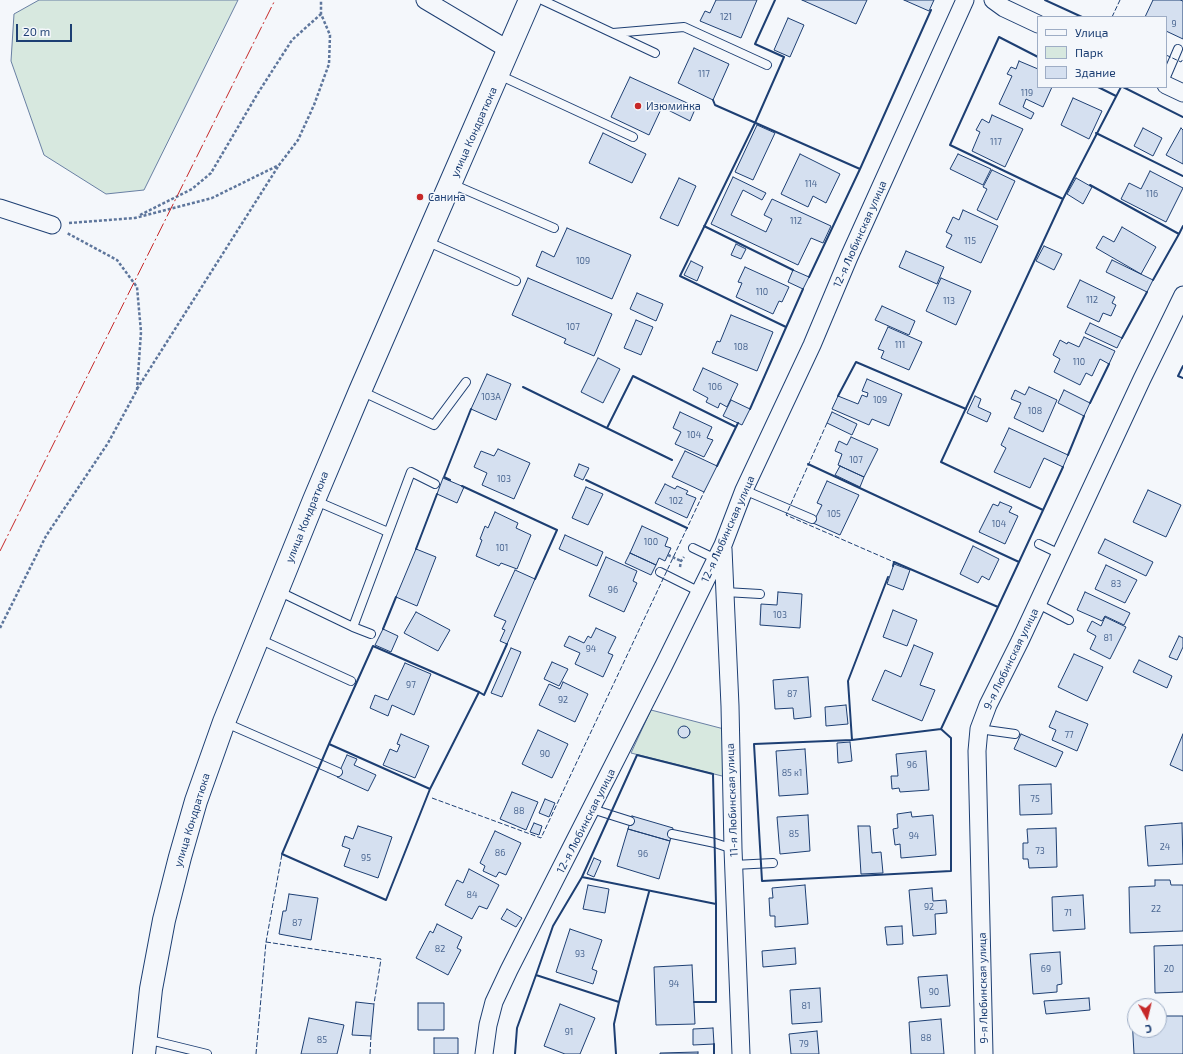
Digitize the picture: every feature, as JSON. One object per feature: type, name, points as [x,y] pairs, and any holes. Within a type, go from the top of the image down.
[{"type":"main road","name":"улица Кондратюка","points":[[145,1047],[151,989],[169,899],[196,801],[224,722],[360,391],[499,75],[530,0]]},
{"type":"street","points":[[425,0],[509,50]]},
{"type":"street","name":"12-я Любинская улица","points":[[484,1054],[488,1025],[494,1002],[720,552],[744,490],[812,345],[849,257],[964,0]]},
{"type":"street","points":[[993,0],[1004,8],[1037,24]]},
{"type":"street","points":[[1167,85],[1183,93]]},
{"type":"street","points":[[0,208],[52,225]]},
{"type":"street","name":"9-я Любинская улица","points":[[984,1054],[976,751],[979,729],[988,705],[1038,604],[1142,379],[1183,295]]},
{"type":"street","name":"11-я Любинская улица","points":[[720,552],[725,592],[730,706],[733,857],[741,1054]]},
{"type":"lane","points":[[542,0],[655,53]]},
{"type":"lane","points":[[613,34],[684,27],[767,65]]},
{"type":"lane","points":[[1167,75],[1178,49]]},
{"type":"lane","points":[[499,75],[632,137]]},
{"type":"lane","points":[[451,184],[554,228]]},
{"type":"lane","points":[[426,241],[516,281]]},
{"type":"lane","points":[[360,391],[434,425],[466,382]]},
{"type":"lane","points":[[353,627],[411,472],[435,484]]},
{"type":"lane","points":[[744,490],[812,519]]},
{"type":"lane","points":[[314,500],[388,532]]},
{"type":"lane","points":[[1039,544],[1060,554]]},
{"type":"lane","points":[[693,548],[720,552]]},
{"type":"lane","points":[[660,572],[700,592]]},
{"type":"lane","points":[[277,591],[371,634]]},
{"type":"lane","points":[[725,592],[760,594]]},
{"type":"lane","points":[[1038,604],[1069,620]]},
{"type":"lane","points":[[258,638],[351,681]]},
{"type":"lane","points":[[224,722],[338,772]]},
{"type":"lane","points":[[979,729],[1015,734]]},
{"type":"lane","points":[[592,809],[630,821]]},
{"type":"lane","points":[[672,834],[714,843],[733,857],[773,863]]},
{"type":"lane","points":[[145,1047],[207,1054]]},
{"type":"path","points":[[0,628],[46,536],[108,444],[137,390],[279,165],[298,140],[314,105],[329,64],[330,35],[321,14],[321,0]]},
{"type":"path","points":[[135,218],[192,189],[211,173],[258,93],[292,40],[321,14]]},
{"type":"path","points":[[52,225],[135,218],[212,198],[279,165]]},
{"type":"path","points":[[52,225],[116,260],[137,287],[142,332],[137,390]]},
{"type":"path","points":[[668,555],[680,561]]},
{"type":"green space","points":[[39,0],[238,0],[144,190],[106,194],[44,155],[11,61],[14,14]]},
{"type":"green space","points":[[651,710],[724,729],[726,777],[631,753]]},
{"type":"building","points":[[716,0],[757,0],[741,38],[700,21],[705,11],[710,13]]},
{"type":"building","points":[[802,0],[867,0],[856,24]]},
{"type":"building","points":[[904,0],[934,0],[929,11]]},
{"type":"building","points":[[1153,0],[1183,1],[1183,39],[1167,31],[1167,16],[1145,16]]},
{"type":"building","points":[[788,18],[804,25],[790,57],[774,50]]},
{"type":"building","points":[[694,48],[729,64],[713,100],[678,83]]},
{"type":"building","points":[[1019,61],[1037,69],[1037,88],[1052,88],[1043,107],[1026,99],[1023,107],[1034,113],[1031,119],[999,104],[1012,76],[1007,74],[1011,67],[1016,69]]},
{"type":"building","points":[[630,77],[696,107],[690,121],[662,107],[649,135],[611,117]]},
{"type":"building","points":[[1073,98],[1102,111],[1089,139],[1061,125]]},
{"type":"building","points":[[992,115],[1023,129],[1005,167],[972,151],[980,132],[976,130],[982,119],[989,123]]},
{"type":"building","points":[[757,125],[775,133],[753,180],[735,172]]},
{"type":"building","points":[[1143,128],[1162,138],[1153,156],[1134,146]]},
{"type":"building","points":[[1181,128],[1183,130],[1183,164],[1166,155]]},
{"type":"building","points":[[603,133],[646,154],[632,183],[589,163]]},
{"type":"building","points":[[800,154],[840,174],[826,203],[813,196],[808,207],[781,194]]},
{"type":"building","points":[[958,154],[991,169],[983,185],[950,169]]},
{"type":"building","points":[[992,170],[1015,181],[997,220],[977,210],[987,189],[983,187]]},
{"type":"building","points":[[1150,171],[1183,188],[1166,222],[1121,199],[1129,183],[1141,189]]},
{"type":"building","points":[[733,177],[766,193],[762,200],[743,190],[731,215],[766,232],[772,219],[764,215],[772,199],[831,226],[823,243],[811,238],[798,265],[711,224]]},
{"type":"building","points":[[679,178],[696,186],[678,226],[660,218]]},
{"type":"building","points":[[1076,178],[1092,187],[1083,204],[1067,194]]},
{"type":"building","points":[[963,210],[998,226],[981,263],[946,247],[952,235],[946,232],[953,217],[959,220]]},
{"type":"building","points":[[1122,227],[1156,247],[1141,274],[1096,248],[1103,236],[1114,242]]},
{"type":"building","points":[[567,228],[631,255],[612,299],[536,266],[542,251],[554,257]]},
{"type":"building","points":[[736,244],[746,249],[741,259],[731,255]]},
{"type":"building","points":[[1044,246],[1062,254],[1054,270],[1036,261]]},
{"type":"building","points":[[906,251],[944,267],[937,284],[899,267]]},
{"type":"building","points":[[1112,260],[1153,280],[1147,292],[1106,272]]},
{"type":"building","points":[[691,261],[703,267],[697,281],[684,275]]},
{"type":"building","points":[[745,267],[789,287],[782,302],[779,301],[773,314],[736,297],[742,283],[738,282]]},
{"type":"building","points":[[793,270],[809,277],[803,289],[788,282]]},
{"type":"building","points":[[528,278],[612,314],[594,356],[564,343],[566,339],[512,315]]},
{"type":"building","points":[[941,278],[971,291],[956,325],[926,311]]},
{"type":"building","points":[[1080,280],[1115,297],[1112,303],[1116,305],[1111,316],[1103,313],[1099,322],[1067,307]]},
{"type":"building","points":[[637,293],[663,304],[656,321],[630,309]]},
{"type":"building","points":[[882,306],[915,321],[909,335],[875,320]]},
{"type":"building","points":[[731,315],[773,332],[757,371],[712,353],[717,341],[720,342]]},
{"type":"building","points":[[636,320],[653,327],[641,355],[624,348]]},
{"type":"building","points":[[1090,323],[1122,338],[1117,348],[1085,333]]},
{"type":"building","points":[[888,327],[922,342],[909,370],[881,358],[884,351],[878,349]]},
{"type":"building","points":[[1084,337],[1115,351],[1109,364],[1100,359],[1092,376],[1086,373],[1080,385],[1054,372],[1060,359],[1053,355],[1060,340],[1067,344],[1068,342],[1079,347]]},
{"type":"building","points":[[598,358],[620,369],[603,403],[581,392]]},
{"type":"building","points":[[703,368],[738,384],[727,407],[720,403],[718,408],[706,402],[708,398],[693,390]]},
{"type":"building","points":[[487,374],[511,384],[496,420],[471,409]]},
{"type":"building","points":[[867,379],[902,394],[889,426],[872,419],[869,425],[832,409],[838,396],[858,404],[862,395],[867,397],[868,393],[862,391]]},
{"type":"building","points":[[1029,387],[1057,400],[1043,432],[1014,418],[1021,403],[1011,399],[1015,390],[1025,395]]},
{"type":"building","points":[[1064,390],[1090,403],[1084,416],[1058,403]]},
{"type":"building","points":[[975,396],[981,399],[978,407],[991,413],[987,422],[967,413]]},
{"type":"building","points":[[731,400],[750,409],[742,425],[723,416]]},
{"type":"building","points":[[680,412],[712,427],[707,438],[713,440],[704,457],[675,444],[681,432],[673,428]]},
{"type":"building","points":[[832,412],[857,424],[852,435],[827,423]]},
{"type":"building","points":[[1009,428],[1068,455],[1063,467],[1044,458],[1030,488],[994,472],[1006,448],[1001,445]]},
{"type":"building","points":[[851,437],[878,449],[864,477],[838,465],[842,454],[835,451],[839,441],[847,445]]},
{"type":"building","points":[[498,449],[530,463],[514,499],[482,485],[487,473],[474,467],[481,451],[494,456]]},
{"type":"building","points":[[685,451],[717,466],[704,492],[672,477]]},
{"type":"building","points":[[579,464],[589,468],[583,480],[574,476]]},
{"type":"building","points":[[840,466],[864,477],[860,487],[835,475]]},
{"type":"building","points":[[443,478],[464,487],[457,503],[437,494]]},
{"type":"building","points":[[827,481],[859,495],[840,535],[813,523],[822,505],[817,503]]},
{"type":"building","points":[[665,484],[675,489],[677,486],[688,491],[686,494],[696,498],[687,518],[655,503]]},
{"type":"building","points":[[586,487],[603,494],[588,525],[572,518]]},
{"type":"building","points":[[1148,490],[1181,505],[1166,537],[1133,522]]},
{"type":"building","points":[[1000,502],[1012,507],[1009,512],[1018,516],[1005,544],[979,532],[993,504],[998,506]]},
{"type":"building","points":[[495,512],[518,523],[516,528],[531,535],[517,569],[501,563],[499,566],[476,556],[485,526],[488,528]]},
{"type":"building","points":[[642,526],[668,538],[665,546],[671,548],[665,561],[659,558],[656,565],[630,553]]},
{"type":"building","points":[[565,535],[603,552],[597,566],[559,549]]},
{"type":"building","points":[[1105,539],[1153,562],[1146,576],[1098,553]]},
{"type":"building","points":[[973,546],[999,559],[989,580],[982,576],[978,583],[960,574]]},
{"type":"building","points":[[416,549],[436,557],[417,606],[396,597]]},
{"type":"building","points":[[630,553],[656,565],[651,575],[625,563]]},
{"type":"building","points":[[606,557],[637,571],[633,581],[637,583],[624,612],[589,596]]},
{"type":"building","points":[[894,564],[910,570],[903,590],[887,584]]},
{"type":"building","points":[[1106,565],[1137,580],[1125,603],[1095,589]]},
{"type":"building","points":[[515,570],[535,579],[507,644],[500,641],[505,630],[502,629],[506,621],[494,616]]},
{"type":"building","points":[[778,592],[802,594],[800,628],[760,625],[761,604],[777,605]]},
{"type":"building","points":[[1085,592],[1130,613],[1124,625],[1105,616],[1102,621],[1077,610]]},
{"type":"building","points":[[893,610],[917,620],[907,646],[883,637]]},
{"type":"building","points":[[416,612],[450,630],[438,651],[404,633]]},
{"type":"building","points":[[1105,617],[1126,627],[1110,659],[1090,649],[1096,636],[1087,631],[1092,621],[1101,626]]},
{"type":"building","points":[[596,628],[616,637],[608,653],[613,655],[603,677],[575,664],[580,653],[564,646],[569,636],[584,643],[588,636],[591,638]]},
{"type":"building","points":[[383,629],[398,636],[391,652],[375,645]]},
{"type":"building","points":[[1179,636],[1183,638],[1183,647],[1177,660],[1169,657]]},
{"type":"building","points":[[914,645],[933,653],[920,685],[935,690],[922,721],[872,700],[885,670],[901,677]]},
{"type":"building","points":[[511,648],[521,652],[502,697],[491,693]]},
{"type":"building","points":[[1074,654],[1103,667],[1087,701],[1058,687]]},
{"type":"building","points":[[1139,660],[1172,676],[1167,688],[1133,672]]},
{"type":"building","points":[[552,662],[568,669],[559,686],[544,679]]},
{"type":"building","points":[[405,663],[431,674],[414,715],[392,705],[388,716],[370,708],[375,695],[388,700]]},
{"type":"building","points":[[808,677],[811,717],[794,719],[793,708],[775,709],[773,680]]},
{"type":"building","points":[[563,682],[588,694],[575,722],[539,705],[549,684],[560,689]]},
{"type":"building","points":[[846,705],[848,724],[826,726],[825,707]]},
{"type":"building","points":[[1056,711],[1088,724],[1077,751],[1052,740],[1056,730],[1049,727]]},
{"type":"building","points":[[682,726],[686,726],[690,732],[686,738],[682,738],[678,734],[678,730]]},
{"type":"building","points":[[538,730],[568,744],[552,778],[522,764]]},
{"type":"building","points":[[401,734],[429,746],[415,778],[383,765],[390,749],[397,752],[400,745],[397,744]]},
{"type":"building","points":[[1021,734],[1063,752],[1056,767],[1014,749]]},
{"type":"building","points":[[1183,734],[1183,771],[1170,765]]},
{"type":"building","points":[[850,742],[852,761],[838,763],[837,743]]},
{"type":"building","points":[[805,749],[808,794],[779,796],[776,751]]},
{"type":"building","points":[[926,751],[929,790],[900,792],[899,788],[892,789],[891,776],[898,776],[896,754]]},
{"type":"building","points":[[347,755],[357,759],[354,765],[376,775],[368,791],[337,777]]},
{"type":"building","points":[[1051,784],[1052,814],[1020,815],[1019,785]]},
{"type":"building","points":[[512,792],[538,802],[526,830],[500,819]]},
{"type":"building","points":[[545,799],[555,803],[549,817],[539,813]]},
{"type":"building","points":[[911,812],[912,817],[933,815],[936,855],[901,858],[900,844],[895,845],[893,829],[898,828],[897,814]]},
{"type":"building","points":[[808,815],[810,851],[780,854],[777,817]]},
{"type":"building","points":[[632,816],[673,828],[670,841],[628,829]]},
{"type":"building","points":[[534,823],[542,826],[539,835],[530,832]]},
{"type":"building","points":[[1182,823],[1183,864],[1148,866],[1145,826]]},
{"type":"building","points":[[358,826],[392,837],[378,878],[344,866],[350,849],[342,846],[345,836],[353,839]]},
{"type":"building","points":[[858,826],[870,826],[872,853],[881,852],[883,873],[861,874]]},
{"type":"building","points":[[1056,828],[1057,867],[1029,868],[1028,859],[1023,859],[1023,843],[1028,843],[1027,829]]},
{"type":"building","points":[[628,829],[670,841],[659,879],[617,866]]},
{"type":"building","points":[[495,831],[521,843],[506,875],[499,872],[496,877],[483,871],[485,866],[480,863]]},
{"type":"building","points":[[594,858],[601,861],[594,877],[587,874]]},
{"type":"building","points":[[469,869],[499,885],[487,909],[479,906],[472,919],[445,905],[457,880],[463,883]]},
{"type":"building","points":[[1155,880],[1170,880],[1171,885],[1183,885],[1183,931],[1130,933],[1129,887],[1155,886]]},
{"type":"building","points":[[588,885],[609,889],[605,913],[583,909]]},
{"type":"building","points":[[805,885],[808,924],[775,927],[775,916],[770,916],[769,898],[773,898],[772,888]]},
{"type":"building","points":[[932,888],[933,901],[946,900],[947,913],[935,914],[936,934],[913,936],[909,890]]},
{"type":"building","points":[[289,894],[318,898],[311,940],[279,934],[283,911],[286,911]]},
{"type":"building","points":[[1083,895],[1085,929],[1053,931],[1052,897]]},
{"type":"building","points":[[507,909],[522,918],[516,927],[501,919]]},
{"type":"building","points":[[437,924],[462,937],[457,948],[461,950],[448,975],[416,958],[430,931],[433,933]]},
{"type":"building","points":[[902,926],[903,944],[887,945],[885,927]]},
{"type":"building","points":[[570,929],[602,940],[592,969],[597,971],[593,984],[556,972]]},
{"type":"building","points":[[1183,945],[1183,992],[1155,993],[1154,946]]},
{"type":"building","points":[[795,948],[796,964],[763,967],[762,951]]},
{"type":"building","points":[[1060,952],[1062,984],[1057,985],[1057,992],[1033,994],[1030,954]]},
{"type":"building","points":[[692,965],[695,1024],[656,1025],[654,967]]},
{"type":"building","points":[[947,975],[950,1006],[921,1008],[918,977]]},
{"type":"building","points":[[820,988],[822,1022],[792,1024],[790,990]]},
{"type":"building","points":[[1089,998],[1090,1010],[1046,1014],[1044,1001]]},
{"type":"building","points":[[356,1002],[374,1004],[371,1036],[352,1035]]},
{"type":"building","points":[[418,1003],[444,1003],[444,1030],[418,1030]]},
{"type":"building","points":[[560,1004],[595,1018],[580,1054],[565,1054],[544,1046]]},
{"type":"building","points":[[1167,1016],[1183,1016],[1183,1054],[1134,1054],[1133,1038],[1167,1038]]},
{"type":"building","points":[[309,1018],[344,1025],[337,1054],[301,1054]]},
{"type":"building","points":[[941,1019],[944,1054],[911,1054],[909,1022]]},
{"type":"building","points":[[713,1028],[714,1044],[693,1045],[693,1029]]},
{"type":"building","points":[[817,1031],[819,1054],[791,1054],[789,1034]]},
{"type":"building","points":[[434,1038],[458,1038],[458,1054],[434,1054]]},
{"type":"building","points":[[698,1052],[698,1054],[660,1054],[660,1053]]},
{"type":"fence","points":[[1112,16],[1120,0]]},
{"type":"fence","points":[[1167,55],[1181,62],[1183,59]]},
{"type":"fence","points":[[827,423],[786,515],[894,562]]},
{"type":"fence","points":[[432,798],[541,838],[704,492]]},
{"type":"fence","points":[[256,1054],[266,942],[282,854]]},
{"type":"fence","points":[[266,942],[381,959],[374,1004]]},
{"type":"fence","points":[[370,1054],[371,1036]]},
{"type":"wall","points":[[775,0],[755,44],[784,57],[755,123],[680,276],[786,327]]},
{"type":"wall","points":[[1045,0],[1080,16]]},
{"type":"wall","points":[[713,100],[715,105],[860,169],[931,10]]},
{"type":"wall","points":[[1037,56],[999,37],[950,145],[1063,199],[1120,88]]},
{"type":"wall","points":[[1100,88],[1116,96]]},
{"type":"wall","points":[[1125,88],[1183,117]]},
{"type":"wall","points":[[1096,133],[1183,176]]},
{"type":"wall","points":[[809,277],[860,169]]},
{"type":"wall","points":[[1090,185],[1179,234],[1183,226]]},
{"type":"wall","points":[[1043,510],[941,462],[1063,199]]},
{"type":"wall","points":[[704,226],[793,270]]},
{"type":"wall","points":[[1153,280],[1179,234]]},
{"type":"wall","points":[[750,409],[803,289]]},
{"type":"wall","points":[[1122,338],[1147,292]]},
{"type":"wall","points":[[838,396],[856,362],[966,409]]},
{"type":"wall","points":[[1090,403],[1109,364]]},
{"type":"wall","points":[[1183,366],[1178,376],[1183,378]]},
{"type":"wall","points":[[607,428],[633,376],[736,427]]},
{"type":"wall","points":[[523,387],[672,460]]},
{"type":"wall","points":[[450,480],[444,477],[471,409]]},
{"type":"wall","points":[[1068,455],[1084,416]]},
{"type":"wall","points":[[717,466],[738,423]]},
{"type":"wall","points":[[808,464],[1019,562],[1063,467]]},
{"type":"wall","points":[[586,480],[687,528]]},
{"type":"wall","points":[[462,486],[557,530],[535,579]]},
{"type":"wall","points":[[416,549],[437,494]]},
{"type":"wall","points":[[893,566],[894,562],[998,607],[941,729]]},
{"type":"wall","points":[[998,607],[1019,562]]},
{"type":"wall","points":[[852,740],[848,681],[888,577]]},
{"type":"wall","points":[[383,629],[396,597]]},
{"type":"wall","points":[[479,692],[430,789],[386,900],[282,854],[373,646],[479,692],[484,695],[507,644]]},
{"type":"wall","points":[[941,729],[951,738],[951,871],[762,881],[754,744],[852,740],[941,729]]},
{"type":"wall","points":[[329,744],[430,789]]},
{"type":"wall","points":[[637,755],[713,774],[716,904],[582,877],[637,755]]},
{"type":"wall","points":[[536,975],[553,926],[582,877]]},
{"type":"wall","points":[[616,1054],[614,1024],[649,892]]},
{"type":"wall","points":[[694,1002],[716,1002],[716,904]]},
{"type":"wall","points":[[515,1054],[517,1028],[536,975],[619,1002]]},
{"type":"wall","points":[[714,1044],[714,1054]]},
{"type":"power","points":[[0,551],[275,0]]},
{"type":"place","name":"Изюминка","points":[[638,106]]},
{"type":"place","name":"Санина","points":[[420,197]]}]
